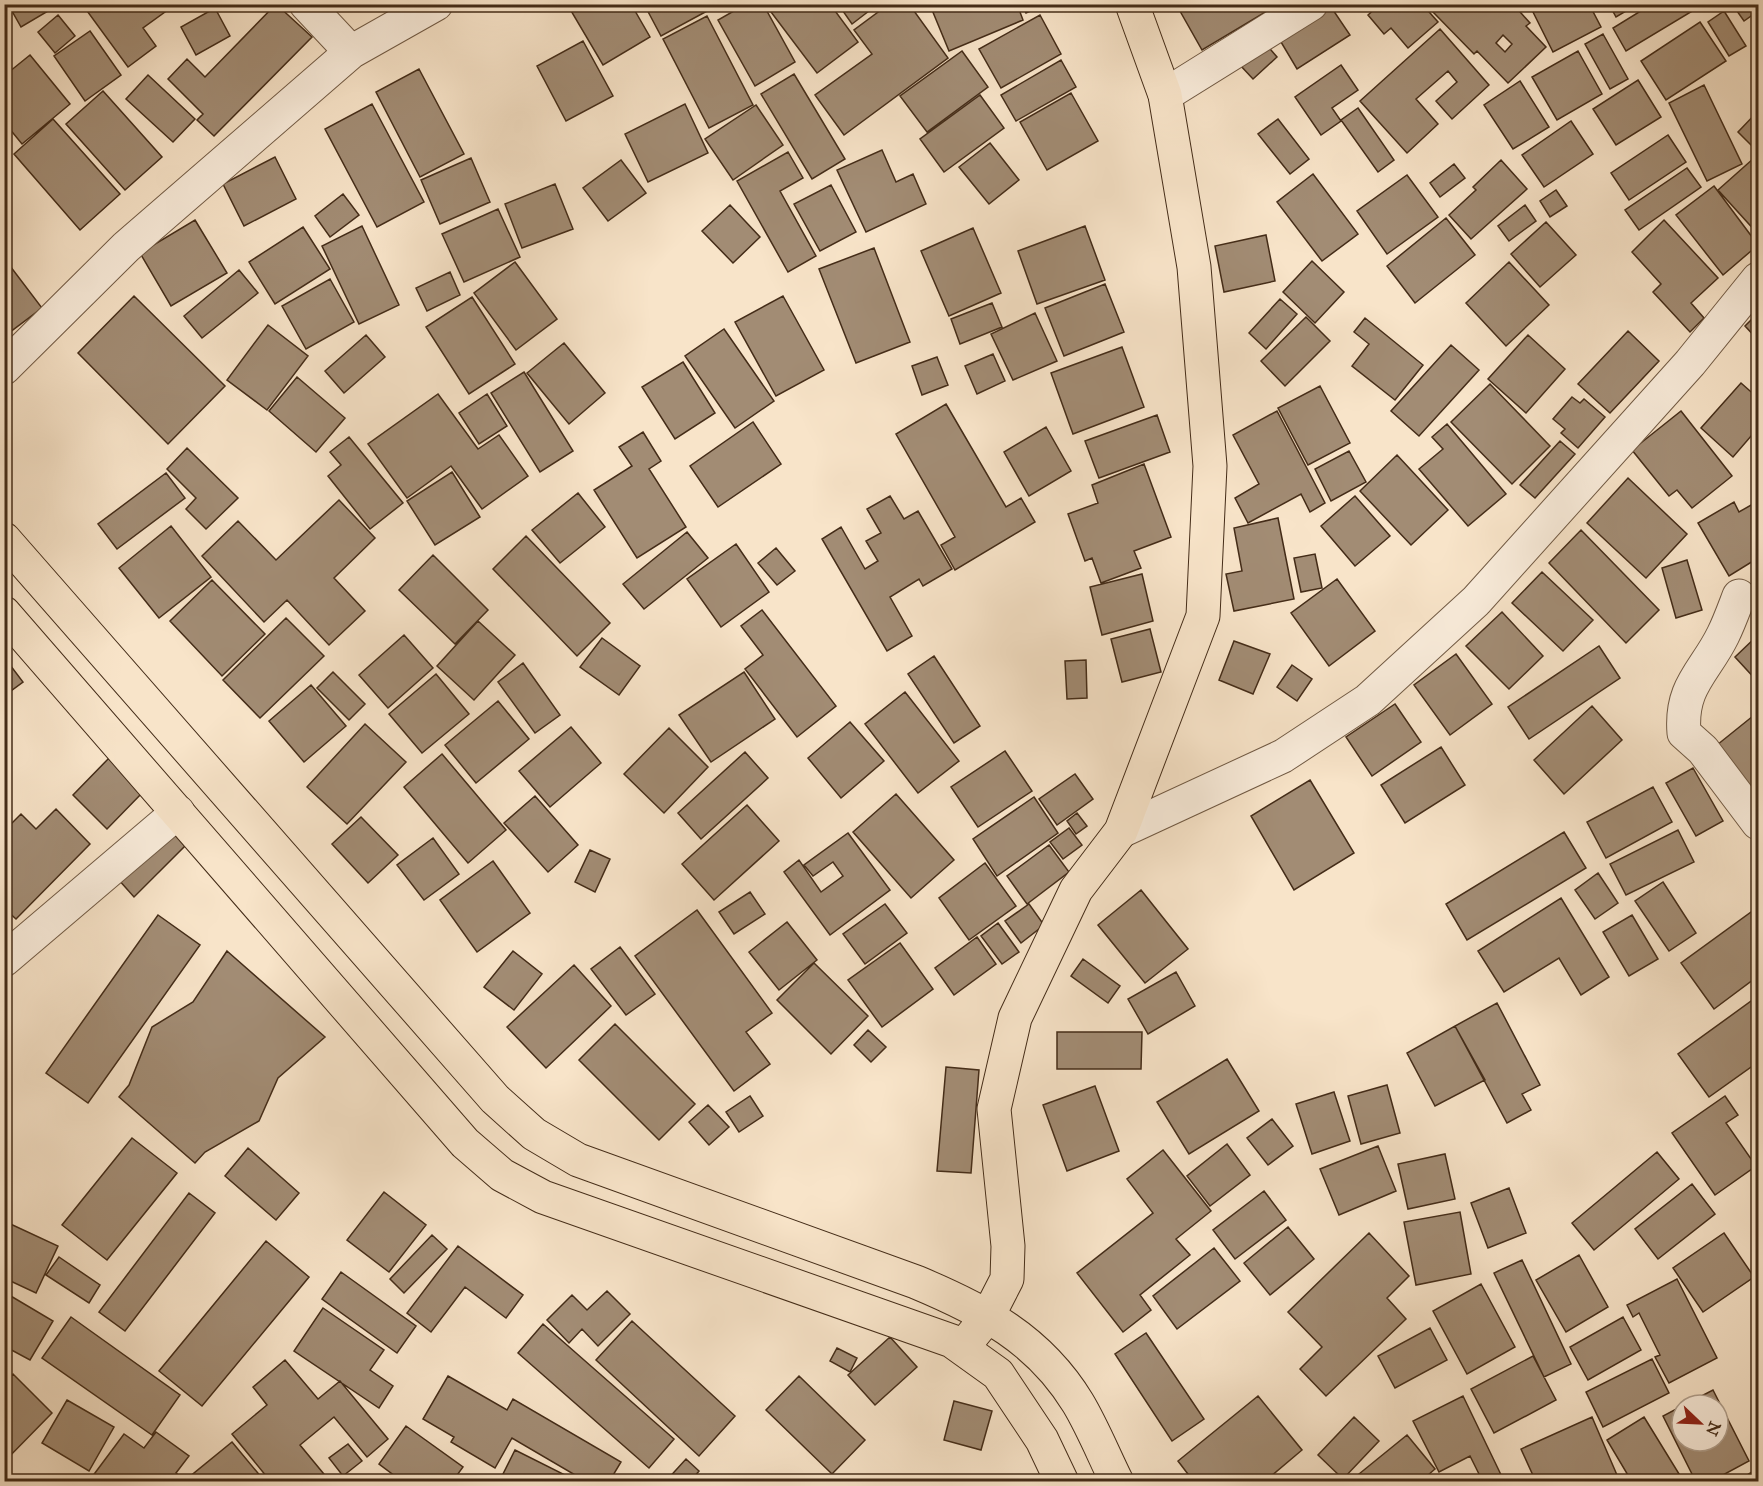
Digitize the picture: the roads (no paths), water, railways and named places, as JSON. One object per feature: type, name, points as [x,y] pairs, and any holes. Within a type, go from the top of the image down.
[{"type":"main road","points":[[962,1348],[988,1316],[1007,1279],[1008,1246],[994,1109],[1015,1017],[1076,890],[1121,831],[1203,616],[1210,466],[1194,267],[1165,95],[1132,4]]},
{"type":"main road","points":[[4,539],[495,1100],[534,1134],[578,1160],[916,1282],[971,1305],[1014,1333],[1054,1369],[1078,1404],[1117,1482]]},
{"type":"main road","points":[[4,613],[465,1143],[502,1175],[543,1197],[952,1341],[998,1374],[1042,1440],[1062,1482]]},
{"type":"main road","points":[[95,716],[130,685]]},
{"type":"street","points":[[306,4],[351,52]]},
{"type":"street","points":[[4,368],[126,247],[351,52],[436,4]]},
{"type":"street","points":[[1165,95],[1311,4]]},
{"type":"street","points":[[1121,831],[1283,756],[1368,700],[1476,601],[1690,363],[1758,279]]},
{"type":"street","points":[[1739,596],[1723,636],[1693,680],[1682,716],[1684,733],[1703,750],[1758,823]]},
{"type":"street","points":[[4,960],[178,812]]}]
